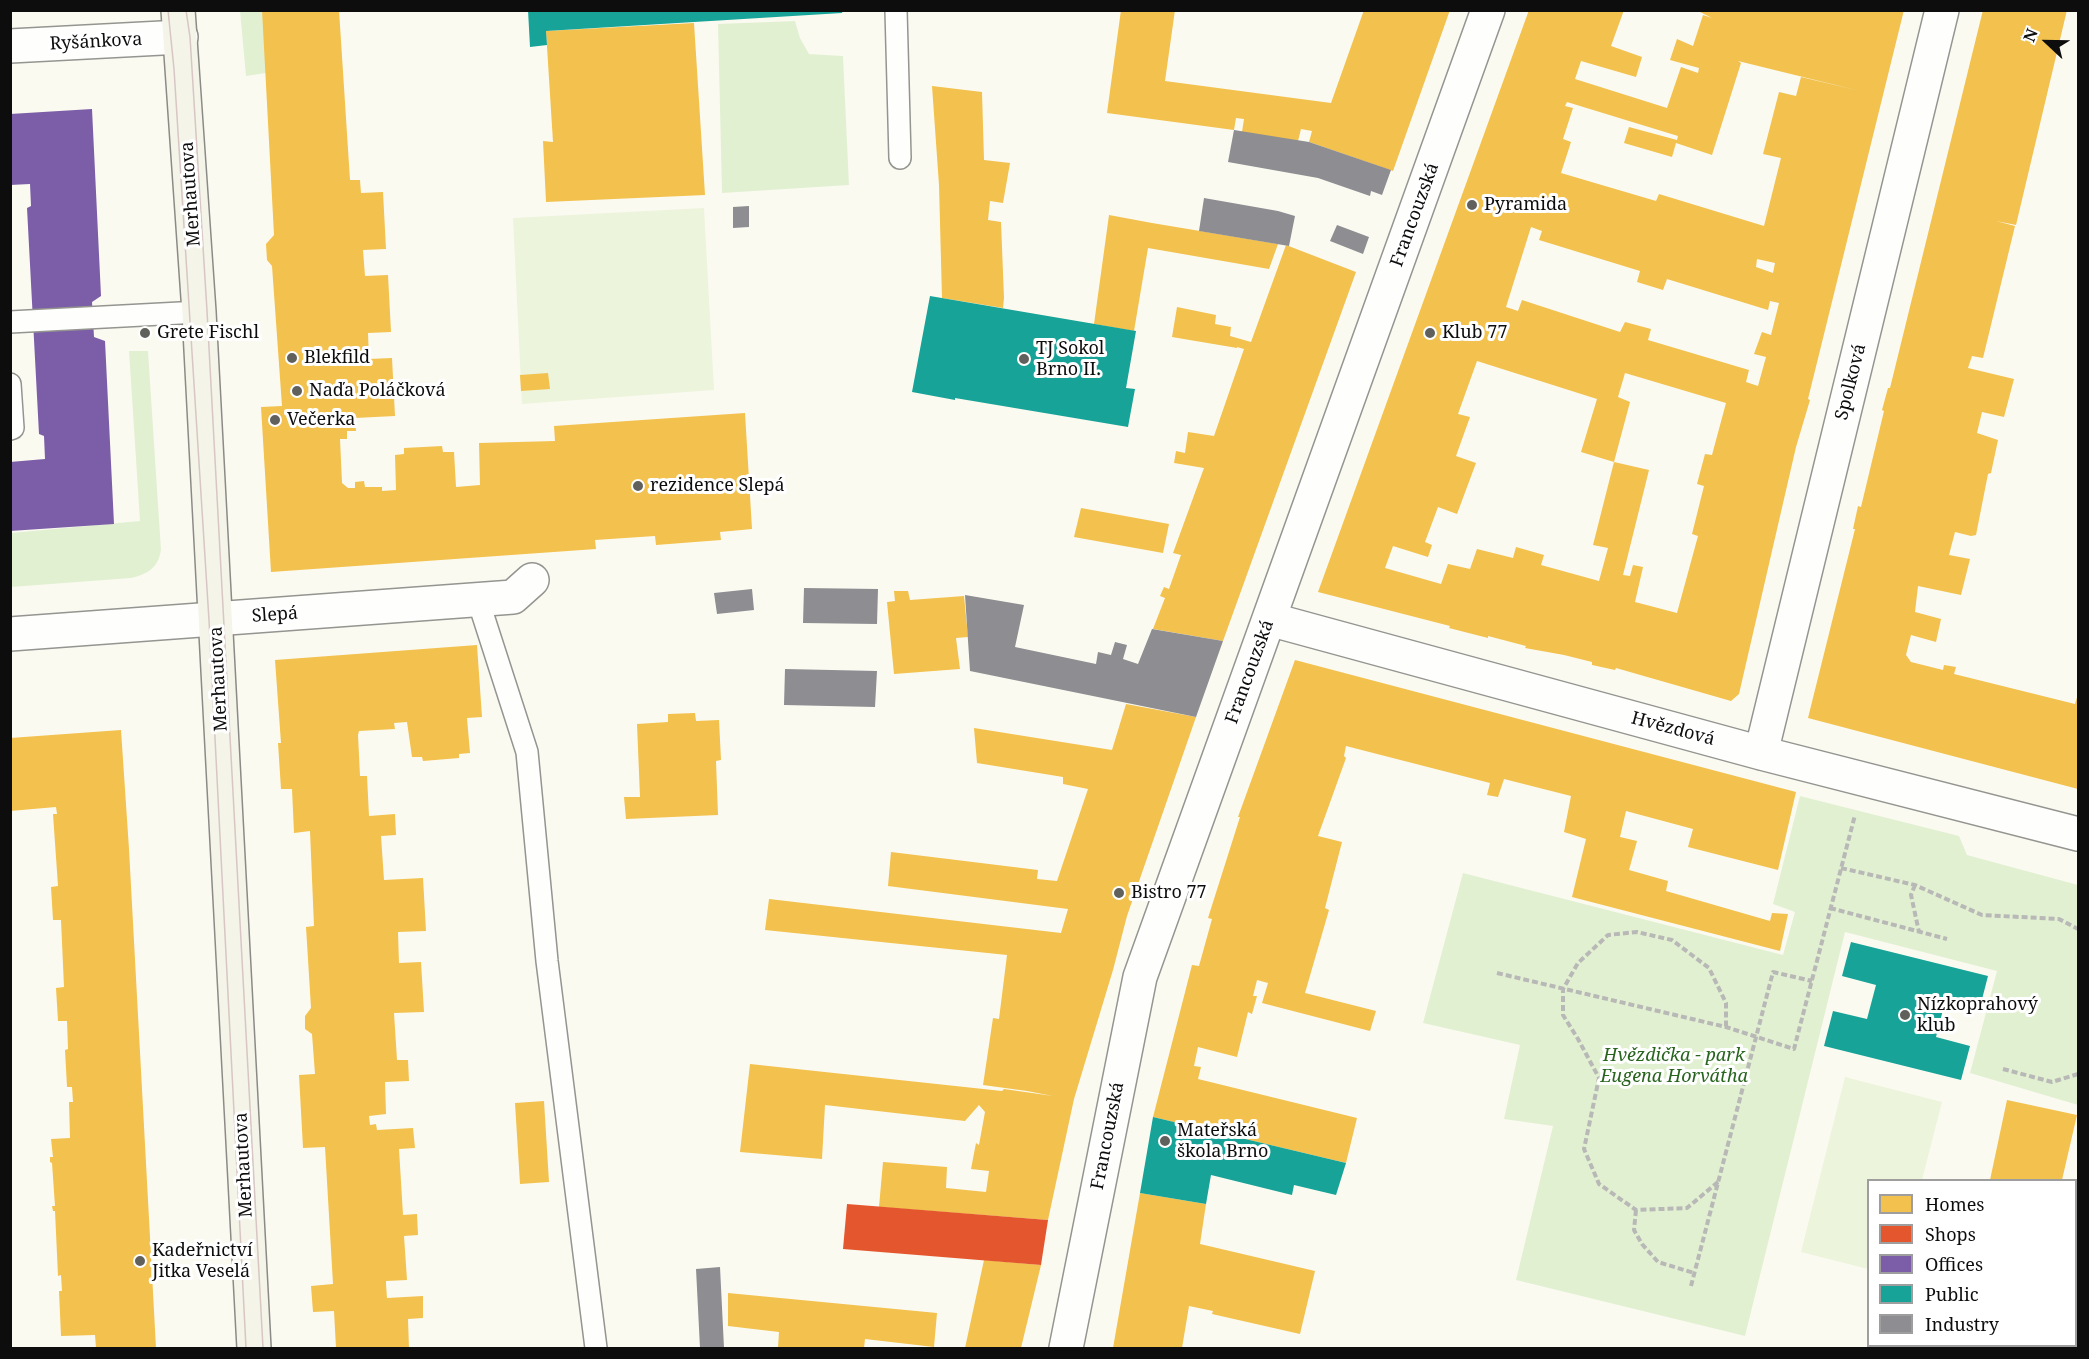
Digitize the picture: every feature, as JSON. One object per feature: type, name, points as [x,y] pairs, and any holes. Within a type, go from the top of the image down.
[{"type":"street","name":"Francouzská","points":[[1066,1348],[1140,977],[1488,10]]},
{"type":"street","name":"Spolková","points":[[1761,753],[1942,10]]},
{"type":"street","name":"Ryšánkova","points":[[10,46],[179,24]]},
{"type":"street","name":"Merhautova","points":[[179,24],[199,312],[254,1348]]},
{"type":"street","name":"Slepá","points":[[10,634],[513,597],[532,580]]},
{"type":"street","name":"Hvězdová","points":[[1269,619],[1761,753],[2079,834]]},
{"type":"lane","points":[[896,10],[900,158]]},
{"type":"lane","points":[[10,322],[199,312]]},
{"type":"lane","points":[[10,384],[13,429],[10,429]]},
{"type":"lane","points":[[478,600],[527,752],[547,961],[596,1348]]},
{"type":"path","points":[[1497,974],[1726,1027],[1794,1049],[1864,779]]},
{"type":"path","points":[[1841,868],[1915,885],[1982,915],[2059,919],[2079,929]]},
{"type":"path","points":[[1915,885],[1911,895],[1919,932]]},
{"type":"path","points":[[1830,908],[1947,939]]},
{"type":"path","points":[[1718,1182],[1687,1208],[1636,1210],[1599,1184],[1584,1149],[1599,1078],[1563,1015],[1563,989],[1578,963],[1608,935],[1636,932],[1671,940],[1709,968],[1726,1003],[1726,1027]]},
{"type":"path","points":[[1690,1286],[1773,972],[1812,981]]},
{"type":"path","points":[[2003,1069],[2052,1082],[2079,1074]]},
{"type":"path","points":[[1636,1210],[1634,1230],[1642,1244],[1659,1262],[1694,1273]]},
{"type":"green space","points":[[240,11],[263,11],[266,73],[246,76]]},
{"type":"green space","points":[[795,21],[800,38],[809,54],[843,56],[849,185],[722,193],[718,24]]},
{"type":"green space","points":[[704,208],[714,390],[522,404],[513,218]]},
{"type":"green space","points":[[129,351],[148,351],[161,550],[155,566],[131,578],[11,587],[11,533],[140,521]]},
{"type":"green space","name":"Hvězdička - park Eugena Horvátha","points":[[1800,796],[1959,836],[1967,855],[2078,885],[2078,1105],[1970,1073],[1997,971],[1845,932],[1745,1336],[1516,1280],[1553,1126],[1504,1119],[1520,1045],[1423,1023],[1463,873],[1783,955],[1795,912],[1773,904]]},
{"type":"green space","points":[[1845,1077],[1942,1102],[1922,1179],[1867,1179],[1867,1269],[1801,1252]]},
{"type":"building: Homes","points":[[262,10],[339,10],[350,180],[360,180],[361,193],[383,192],[386,249],[363,250],[365,276],[388,275],[391,332],[368,333],[369,359],[392,358],[395,416],[355,418],[356,431],[347,431],[347,439],[340,439],[342,483],[348,488],[355,488],[355,482],[364,481],[365,487],[382,487],[382,491],[396,490],[395,455],[404,454],[404,448],[442,446],[443,452],[454,452],[456,487],[480,485],[479,443],[555,441],[554,426],[745,413],[752,529],[720,532],[721,540],[656,545],[655,536],[595,540],[596,549],[271,572],[261,407],[282,406],[272,266],[267,260],[266,244],[274,235]]},
{"type":"building: Homes","points":[[1121,10],[1175,10],[1165,81],[1331,103],[1364,10],[1450,10],[1393,171],[1309,142],[1312,131],[1301,129],[1298,141],[1242,132],[1244,119],[1236,118],[1234,130],[1107,113]]},
{"type":"building: Homes","points":[[1529,10],[1624,10],[1611,46],[1642,57],[1636,77],[1581,61],[1575,79],[1667,108],[1681,67],[1698,73],[1699,68],[1670,60],[1677,39],[1693,46],[1703,15],[1712,18],[1696,10],[1904,10],[1808,399],[1810,400],[1796,447],[1739,694],[1731,701],[1616,668],[1615,670],[1592,665],[1592,662],[1525,648],[1526,646],[1449,628],[1450,626],[1318,592]],"holes":[[[1738,61],[1860,91],[1801,77],[1796,96],[1779,92],[1763,154],[1781,158],[1764,226],[1659,194],[1656,201],[1561,173],[1571,142],[1563,139],[1573,108],[1565,106],[1567,102],[1678,136],[1677,140],[1629,127],[1624,143],[1672,157],[1676,143],[1712,155],[1741,63]],[[1531,227],[1542,231],[1539,240],[1640,271],[1637,282],[1663,290],[1667,279],[1768,310],[1770,301],[1779,303],[1771,335],[1762,332],[1754,354],[1766,357],[1758,386],[1746,382],[1749,370],[1648,340],[1651,329],[1625,322],[1620,332],[1522,300],[1518,311],[1506,307]],[[1757,259],[1775,263],[1773,273],[1756,267]],[[1477,361],[1597,399],[1581,452],[1614,462],[1593,545],[1608,548],[1599,581],[1541,565],[1544,555],[1516,547],[1513,558],[1477,549],[1470,569],[1448,564],[1441,584],[1385,568],[1393,546],[1428,557],[1432,545],[1425,542],[1438,507],[1457,514],[1476,463],[1456,456],[1470,417],[1458,414]],[[1625,373],[1726,403],[1712,455],[1705,454],[1697,484],[1704,486],[1692,534],[1698,536],[1677,613],[1635,602],[1643,567],[1633,565],[1630,576],[1623,575],[1649,470],[1614,462],[1630,402],[1618,397]]]},
{"type":"building: Homes","points":[[1983,10],[2067,10],[2016,225],[1996,221],[2015,226],[1983,358],[1972,356],[1968,368],[2014,379],[2004,417],[1982,412],[1977,433],[1998,440],[1991,473],[1988,474],[1976,535],[1955,532],[1949,555],[1970,559],[1961,595],[1918,586],[1915,612],[1941,619],[1936,642],[1911,635],[1906,655],[1911,662],[1943,670],[1944,665],[1956,667],[1954,674],[2075,704],[2078,694],[2078,789],[1808,718],[1855,529],[1853,529],[1858,506],[1861,507],[1884,411],[1882,410],[1888,388],[1890,388]]},
{"type":"building: Homes","points":[[694,23],[705,195],[546,202],[543,141],[553,142],[546,31]]},
{"type":"building: Homes","points":[[932,86],[982,92],[984,160],[1010,163],[1003,203],[990,201],[988,220],[1001,222],[1003,308],[942,298],[939,185]]},
{"type":"building: Homes","points":[[1109,215],[1278,244],[1269,269],[1148,248],[1134,331],[1094,324]]},
{"type":"building: Homes","points":[[1286,245],[1356,272],[1223,641],[1153,629],[1165,598],[1160,596],[1164,587],[1169,589],[1181,555],[1173,553],[1204,468],[1174,463],[1176,451],[1185,453],[1188,432],[1214,436],[1244,349],[1172,337],[1177,307],[1216,315],[1215,324],[1231,327],[1230,336],[1251,342]]},
{"type":"building: Homes","points":[[548,373],[550,389],[521,391],[520,375]]},
{"type":"building: Homes","points":[[1081,508],[1169,524],[1163,553],[1074,537]]},
{"type":"building: Homes","points":[[894,591],[908,591],[910,600],[964,596],[968,637],[956,638],[960,669],[894,674],[887,602],[895,601]]},
{"type":"building: Homes","points":[[477,645],[482,717],[467,718],[470,753],[459,754],[459,758],[423,761],[422,757],[412,757],[407,722],[394,723],[395,729],[359,731],[358,735],[360,776],[367,776],[369,816],[395,814],[396,835],[381,836],[384,880],[423,878],[426,931],[398,932],[399,963],[421,962],[424,1012],[394,1013],[397,1060],[408,1060],[409,1081],[385,1082],[386,1114],[369,1116],[370,1125],[376,1124],[377,1130],[413,1128],[415,1148],[399,1149],[403,1215],[417,1214],[418,1235],[404,1236],[407,1280],[386,1281],[386,1284],[387,1298],[423,1296],[423,1318],[408,1319],[409,1348],[336,1348],[334,1311],[313,1312],[311,1286],[333,1284],[325,1147],[303,1148],[299,1075],[315,1074],[312,1034],[305,1029],[305,1016],[311,1008],[306,927],[314,926],[310,831],[294,833],[292,789],[281,789],[278,743],[281,743],[275,660]]},
{"type":"building: Homes","points":[[1295,660],[1796,792],[1778,870],[1688,847],[1693,829],[1626,811],[1620,837],[1637,841],[1629,870],[1668,881],[1666,891],[1770,921],[1772,913],[1788,914],[1780,951],[1572,897],[1586,839],[1564,832],[1571,796],[1504,779],[1498,797],[1487,795],[1490,783],[1346,746],[1344,756],[1346,758],[1318,836],[1342,842],[1325,908],[1329,910],[1305,993],[1376,1011],[1370,1031],[1262,1003],[1268,983],[1257,980],[1253,996],[1257,996],[1252,1014],[1248,1012],[1237,1057],[1198,1047],[1194,1066],[1201,1067],[1198,1079],[1357,1118],[1346,1163],[1153,1117],[1192,965],[1199,966],[1212,919],[1208,918],[1240,817],[1238,817]]},
{"type":"building: Homes","points":[[1126,704],[1196,717],[1127,916],[1074,1099],[1048,1220],[879,1207],[883,1162],[947,1167],[946,1188],[986,1192],[989,1171],[971,1169],[976,1143],[979,1145],[985,1112],[979,1105],[965,1121],[825,1105],[822,1159],[740,1152],[750,1064],[1002,1091],[1004,1089],[1053,1096],[983,1085],[993,1018],[999,1019],[1007,955],[765,930],[769,899],[1061,933],[1068,909],[888,886],[891,852],[1038,870],[1037,879],[1057,881],[1088,789],[1063,784],[1063,777],[977,763],[974,728],[1112,750]]},
{"type":"building: Homes","points":[[695,713],[696,721],[719,720],[721,760],[716,761],[718,815],[626,819],[624,797],[640,797],[637,724],[668,722],[668,714]]},
{"type":"building: Homes","points":[[121,730],[156,1348],[96,1348],[95,1335],[61,1336],[59,1291],[62,1291],[61,1275],[58,1276],[50,1157],[53,1157],[51,1139],[70,1138],[69,1102],[73,1102],[72,1087],[67,1087],[65,1050],[68,1049],[67,1021],[58,1021],[56,988],[64,987],[61,920],[53,920],[51,887],[58,886],[53,814],[57,814],[56,807],[10,811],[10,738]]},
{"type":"building: Homes","points":[[2007,1100],[2077,1115],[2062,1179],[1990,1179]]},
{"type":"building: Homes","points":[[544,1101],[549,1182],[520,1184],[515,1103]]},
{"type":"building: Homes","points":[[1140,1193],[1206,1204],[1200,1244],[1315,1271],[1300,1334],[1212,1314],[1213,1311],[1189,1306],[1182,1348],[1113,1348]]},
{"type":"building: Homes","points":[[984,1260],[1041,1265],[1021,1348],[965,1348]]},
{"type":"building: Homes","points":[[728,1293],[937,1313],[934,1347],[865,1339],[864,1348],[778,1348],[779,1332],[728,1326]]},
{"type":"building: Shops","points":[[847,1204],[1048,1220],[1041,1265],[843,1249]]},
{"type":"building: Offices","points":[[92,109],[101,296],[92,302],[94,337],[105,341],[114,524],[10,531],[10,462],[45,459],[44,436],[39,434],[27,208],[31,206],[30,184],[10,185],[10,114]]},
{"type":"building: Public","points":[[528,10],[843,10],[842,13],[546,31],[547,45],[530,47]]},
{"type":"building: Public","name":"TJ Sokol Brno II.","points":[[930,296],[1136,331],[1126,388],[1135,389],[1128,427],[912,392]]},
{"type":"building: Public","name":"Nízkoprahový klub","points":[[1851,942],[1988,976],[1979,1011],[1945,1002],[1936,1037],[1970,1046],[1961,1080],[1824,1046],[1833,1011],[1867,1019],[1876,985],[1842,976]]},
{"type":"building: Public","points":[[1153,1117],[1346,1163],[1336,1195],[1294,1185],[1292,1195],[1211,1175],[1206,1204],[1140,1193]]},
{"type":"building: Industry","points":[[1234,130],[1309,142],[1391,170],[1382,195],[1371,191],[1370,196],[1318,178],[1228,162]]},
{"type":"building: Industry","points":[[1204,198],[1295,216],[1289,246],[1199,231]]},
{"type":"building: Industry","points":[[749,206],[749,227],[733,228],[733,207]]},
{"type":"building: Industry","points":[[1337,225],[1369,237],[1363,254],[1330,241]]},
{"type":"building: Industry","points":[[804,588],[878,589],[877,624],[803,623]]},
{"type":"building: Industry","points":[[752,589],[754,610],[717,614],[714,593]]},
{"type":"building: Industry","points":[[965,595],[1024,605],[1015,647],[1096,664],[1098,652],[1111,655],[1115,642],[1127,645],[1123,659],[1138,664],[1152,629],[1223,641],[1196,717],[970,671]]},
{"type":"building: Industry","points":[[785,669],[877,671],[875,707],[784,705]]},
{"type":"building: Industry","points":[[720,1267],[724,1348],[700,1348],[696,1269]]},
{"type":"tram line","points":[[168,10],[174,69],[209,620],[246,1348]]},
{"type":"tram line","points":[[186,10],[190,37],[207,311],[263,1348]]},
{"type":"place","name":"Pyramida","points":[[1472,205]]},
{"type":"place","name":"Grete Fischl","points":[[145,333]]},
{"type":"place","name":"Klub 77","points":[[1430,333]]},
{"type":"place","name":"Blekfild","points":[[292,358]]},
{"type":"place","name":"TJ Sokol Brno II.","points":[[1024,359]]},
{"type":"place","name":"Naďa Poláčková","points":[[297,391]]},
{"type":"place","name":"Večerka","points":[[275,420]]},
{"type":"place","name":"rezidence Slepá","points":[[638,486]]},
{"type":"place","name":"Bistro 77","points":[[1119,893]]},
{"type":"place","name":"Nízkoprahový klub","points":[[1905,1015]]},
{"type":"place","name":"Mateřská škola Brno","points":[[1165,1141]]},
{"type":"place","name":"Kadeřnictví Jitka Veselá","points":[[140,1261]]}]
